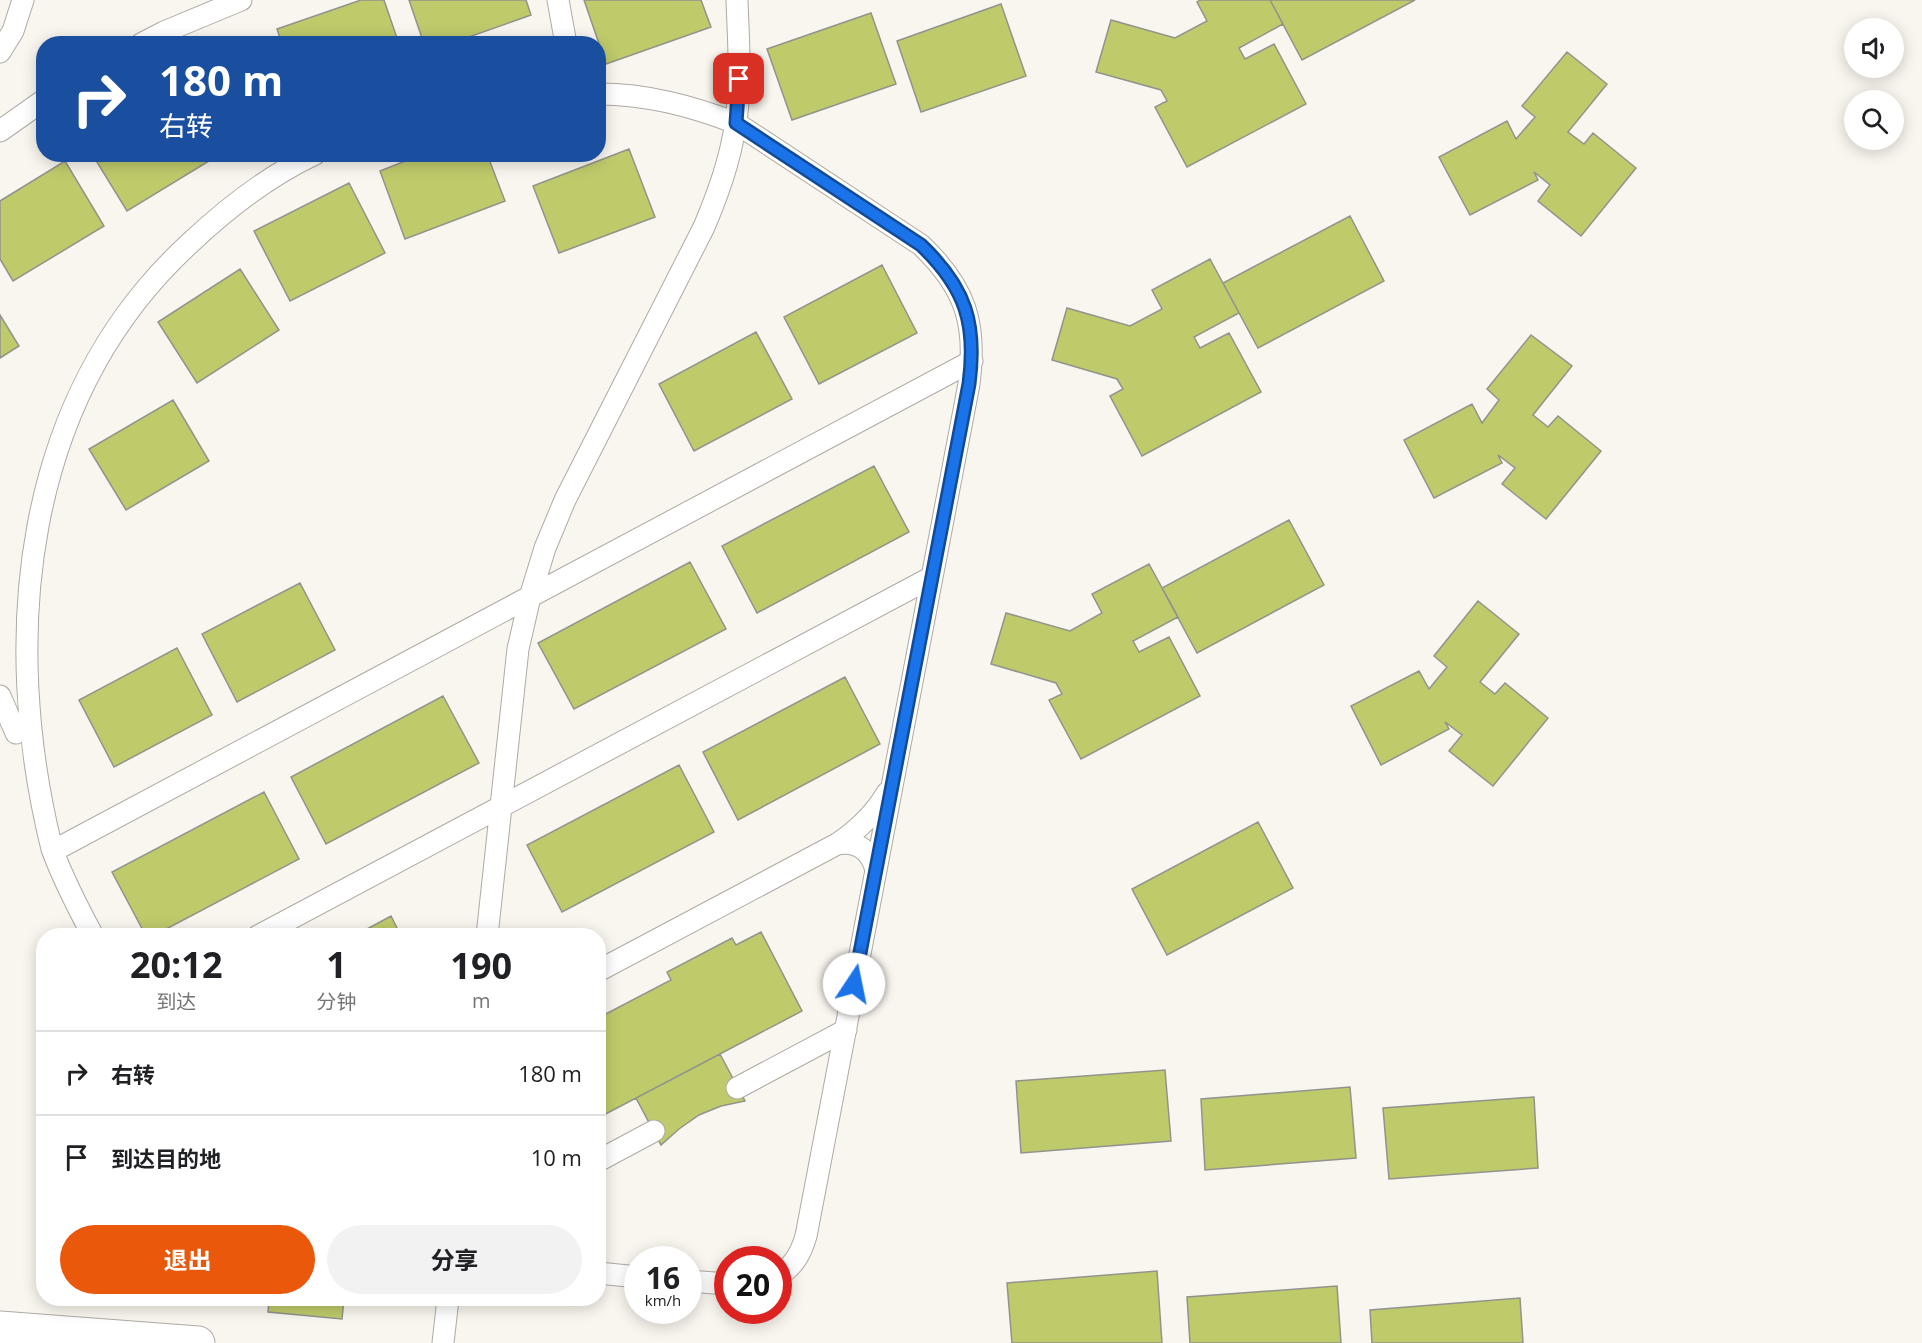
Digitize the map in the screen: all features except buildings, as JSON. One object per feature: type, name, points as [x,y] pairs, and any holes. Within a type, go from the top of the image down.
[{"type":"street","points":[[0,1328],[198,1343]]},
{"type":"lane","points":[[0,52],[13,31],[23,0]]},
{"type":"lane","points":[[156,36],[242,0]]},
{"type":"lane","points":[[558,0],[565,36]]},
{"type":"lane","points":[[488,928],[518,649],[530,597],[545,548],[565,500],[704,227],[718,193],[729,159],[736,123],[739,79],[737,0]]},
{"type":"lane","points":[[606,94],[622,94],[666,101],[702,110],[736,123],[921,245],[940,262],[954,283],[965,306],[971,332],[972,361],[846,1030],[806,1236],[802,1250],[792,1264]]},
{"type":"lane","points":[[0,131],[36,106]]},
{"type":"lane","points":[[36,796],[24,738],[17,666],[17,613],[23,557],[34,502],[52,449],[65,418],[101,349],[156,277],[212,222],[257,188],[301,162]]},
{"type":"lane","points":[[53,851],[972,361]]},
{"type":"lane","points":[[273,928],[932,577]]},
{"type":"lane","points":[[0,680],[15,673],[17,666]]},
{"type":"lane","points":[[0,696],[16,732],[53,851],[89,928]]},
{"type":"lane","points":[[606,967],[837,844],[856,831],[873,814],[886,794],[895,773]]},
{"type":"lane","points":[[837,844],[845,843],[861,847],[874,861],[876,870]]},
{"type":"lane","points":[[737,1088],[846,1030]]},
{"type":"lane","points":[[606,1157],[654,1131]]},
{"type":"lane","points":[[606,1274],[624,1275]]},
{"type":"lane","points":[[443,1343],[447,1306]]},
{"type":"route","points":[[739,79],[736,123],[921,245],[940,262],[954,283],[965,306],[971,332],[973,358],[969,384],[854,984]]}]
